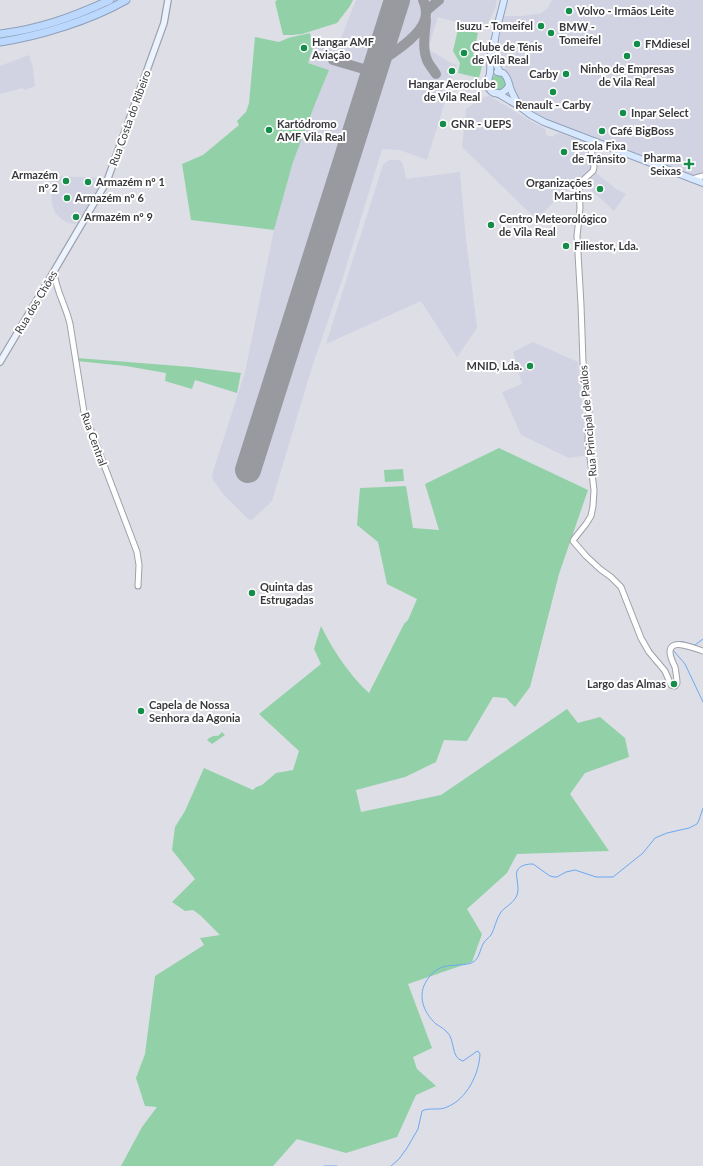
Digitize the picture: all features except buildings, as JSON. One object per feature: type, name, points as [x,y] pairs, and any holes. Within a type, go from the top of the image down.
[{"type":"highway","points":[[0,34],[33,29],[54,23],[110,0]]},
{"type":"highway","points":[[0,42],[16,40],[48,32],[89,17],[126,0]]},
{"type":"main road","name":"Rua Costa do Ribeiro","points":[[60,263],[109,175],[164,22],[167,10],[167,0]]},
{"type":"main road","points":[[504,0],[495,40],[490,52],[489,77],[487,82],[491,92],[497,93],[503,92],[509,85]]},
{"type":"main road","points":[[495,40],[495,60],[500,72]]},
{"type":"main road","points":[[489,77],[494,73],[500,72],[506,75],[513,95],[519,106]]},
{"type":"main road","points":[[497,93],[544,122],[703,183]]},
{"type":"main road","name":"Rua dos Chões","points":[[0,362],[60,263]]},
{"type":"street","name":"Rua Principal de Paúlos","points":[[592,141],[591,148],[594,167],[593,171],[579,185],[580,208],[577,236],[581,305],[582,362],[590,410],[588,442],[594,490],[591,516],[573,541],[586,556],[621,587],[643,642],[664,670],[670,684],[676,686],[677,683],[670,651],[673,646],[679,644],[703,651]]},
{"type":"street","points":[[690,178],[703,178],[703,183]]},
{"type":"street","name":"Rua Central","points":[[54,272],[58,290],[69,321],[84,412],[137,552],[139,565],[138,586]]},
{"type":"street","points":[[47,283],[53,285],[58,290]]},
{"type":"shaded area","points":[[356,0],[497,0],[495,9],[485,30],[438,17],[428,49],[457,65],[427,160],[400,150],[382,149],[343,277],[312,367],[272,501],[252,520],[248,519],[223,494],[213,480],[212,475],[245,372],[274,230],[293,162],[329,70],[308,63],[315,41],[337,48]]},
{"type":"shaded area","points":[[552,0],[703,0],[703,180],[536,116],[519,103],[500,51],[500,35],[504,16],[523,16],[541,13],[547,9]]},
{"type":"shaded area","points":[[29,55],[33,68],[35,86],[25,90],[22,88],[0,94],[0,66]]},
{"type":"shaded area","points":[[490,96],[544,128],[546,130],[546,135],[553,137],[555,134],[559,133],[589,143],[592,165],[591,171],[553,202],[537,220],[462,147],[466,109],[484,97]]},
{"type":"shaded area","points":[[390,160],[398,160],[402,162],[406,179],[460,172],[466,240],[477,328],[457,357],[421,301],[326,344],[383,165]]},
{"type":"shaded area","points":[[595,172],[616,189],[626,194],[614,211],[582,183]]},
{"type":"shaded area","points":[[51,176],[106,178],[79,223],[74,224],[66,222],[55,212],[52,204]]},
{"type":"shaded area","points":[[533,342],[578,362],[587,455],[569,458],[521,435],[502,392],[522,384],[513,352]]},
{"type":"green space","points":[[277,0],[353,0],[337,23],[302,34],[283,35],[275,2]]},
{"type":"green space","name":"Clube de Ténis de Vila Real","points":[[458,29],[478,33],[473,55],[484,58],[479,78],[458,73],[460,63],[453,51]]},
{"type":"green space","name":"Kartódromo AMF Vila Real","points":[[310,33],[311,39],[315,41],[308,63],[329,70],[293,162],[274,230],[191,220],[182,164],[203,155],[239,125],[237,121],[246,112],[249,103],[255,37],[279,42],[288,38]]},
{"type":"green space","points":[[498,75],[504,77],[506,83],[504,89],[498,91],[492,89],[490,83],[492,77]]},
{"type":"green space","points":[[77,358],[191,367],[241,373],[237,393],[195,380],[192,389],[165,381],[166,373],[126,366],[77,361]]},
{"type":"green space","points":[[499,448],[588,490],[559,574],[530,687],[515,707],[506,698],[493,697],[467,741],[444,740],[436,762],[405,777],[356,790],[361,812],[441,795],[567,709],[578,723],[600,717],[625,738],[629,757],[585,773],[570,794],[609,851],[517,854],[507,873],[467,909],[482,934],[472,962],[408,984],[432,1048],[413,1057],[417,1069],[436,1086],[416,1095],[397,1137],[346,1153],[297,1139],[273,1166],[121,1166],[142,1127],[157,1107],[145,1106],[136,1078],[145,1054],[155,976],[204,945],[200,938],[220,935],[193,910],[185,911],[172,902],[195,879],[172,850],[175,827],[185,811],[204,768],[253,790],[262,785],[276,773],[293,770],[299,751],[259,714],[321,664],[314,649],[321,626],[342,662],[355,679],[369,693],[404,624],[408,620],[417,599],[387,584],[378,542],[357,525],[360,488],[406,486],[413,528],[439,530],[425,484]]},
{"type":"green space","points":[[403,469],[404,481],[385,482],[384,470]]},
{"type":"green space","points":[[222,732],[225,735],[212,744],[207,740],[212,736],[218,736]]},
{"type":"waterway","points":[[675,643],[682,642],[695,645],[703,639]]},
{"type":"waterway","points":[[673,650],[685,664],[703,702]]},
{"type":"waterway","points":[[391,1166],[399,1159],[418,1129],[422,1111],[428,1109],[441,1109],[454,1103],[471,1085],[477,1070],[480,1054],[478,1051],[463,1061],[456,1056],[449,1034],[431,1019],[425,1009],[422,992],[427,980],[438,969],[447,966],[464,965],[477,959],[482,946],[491,935],[501,912],[516,898],[518,889],[518,869],[524,865],[533,864],[550,876],[554,877],[575,870],[596,877],[613,877],[643,853],[655,838],[667,833],[689,828],[697,824],[703,808]]},
{"type":"waterway","points":[[324,1166],[337,1166]]},
{"type":"taxiway","points":[[377,64],[405,44],[418,32],[426,16],[426,9],[423,0]]},
{"type":"taxiway","points":[[426,11],[439,0]]},
{"type":"taxiway","points":[[426,20],[424,40],[425,55],[436,74]]},
{"type":"taxiway","points":[[333,60],[374,72]]},
{"type":"runway","points":[[248,470],[397,0]]},
{"type":"place","name":"Volvo - Irmãos Leite","points":[[569,11]]},
{"type":"place","name":"Isuzu - Tomeifel","points":[[541,26]]},
{"type":"place","name":"BMW - Tomeifel","points":[[551,33]]},
{"type":"place","name":"FMdiesel","points":[[637,44]]},
{"type":"place","name":"Hangar AMF Aviação","points":[[304,48]]},
{"type":"place","name":"Clube de Ténis de Vila Real","points":[[464,53]]},
{"type":"place","name":"Ninho de Empresas de Vila Real","points":[[627,56]]},
{"type":"place","name":"Hangar Aeroclube de Vila Real","points":[[452,71]]},
{"type":"place","name":"Carby","points":[[566,74]]},
{"type":"place","name":"Renault - Carby","points":[[553,92]]},
{"type":"place","name":"Inpar Select","points":[[623,113]]},
{"type":"place","name":"GNR - UEPS","points":[[443,124]]},
{"type":"place","name":"Kartódromo AMF Vila Real","points":[[269,130]]},
{"type":"place","name":"Café BigBoss","points":[[602,131]]},
{"type":"place","name":"Escola Fixa de Trânsito","points":[[564,152]]},
{"type":"place","name":"Pharma Seixas","points":[[689,164]]},
{"type":"place","name":"Armazém nº 2","points":[[66,181]]},
{"type":"place","name":"Armazém nº 1","points":[[88,182]]},
{"type":"place","name":"Organizações Martins","points":[[600,189]]},
{"type":"place","name":"Armazém nº 6","points":[[67,198]]},
{"type":"place","name":"Armazém nº 9","points":[[76,217]]},
{"type":"place","name":"Centro Meteorológico de Vila Real","points":[[491,225]]},
{"type":"place","name":"Filiestor, Lda.","points":[[566,246]]},
{"type":"place","name":"MNID, Lda.","points":[[530,366]]},
{"type":"place","name":"Quinta das Estrugadas","points":[[252,593]]},
{"type":"place","name":"Largo das Almas","points":[[674,684]]},
{"type":"place","name":"Capela de Nossa Senhora da Agonia","points":[[141,711]]}]
